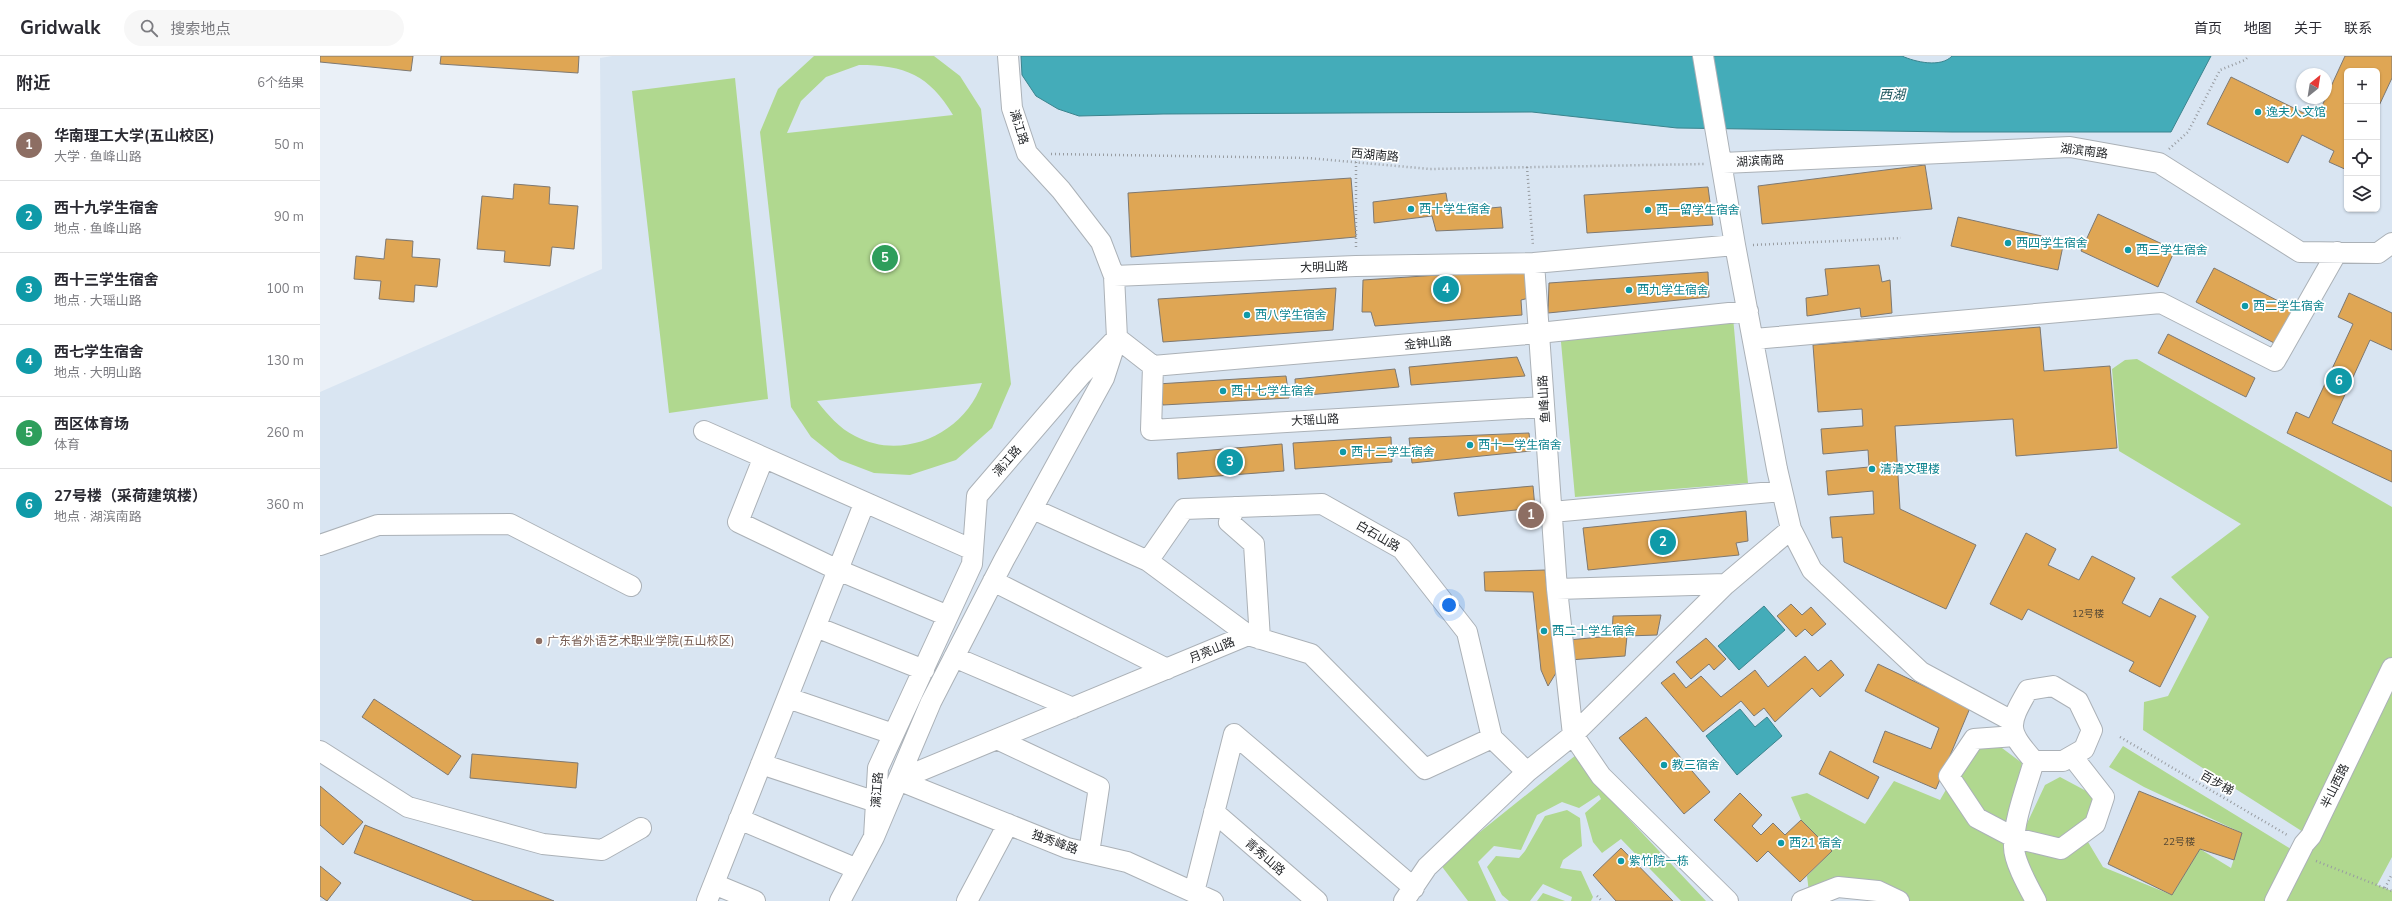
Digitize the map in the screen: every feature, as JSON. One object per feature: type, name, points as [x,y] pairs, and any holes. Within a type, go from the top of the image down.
[{"type":"street","name":"漓江路","points":[[840,901],[874,838],[878,768],[972,564],[977,496],[1081,374],[1117,338],[1114,276],[1101,242],[1061,190],[1027,153],[1012,108],[1008,56]]},
{"type":"street","points":[[1703,56],[1718,133],[1735,245],[1782,491],[1791,529],[1812,570],[1921,672],[2014,729],[2034,761],[2018,816],[2014,848],[2027,886],[2036,901]]},
{"type":"street","name":"湖滨南路","points":[[1723,163],[2070,147],[2159,163],[2300,252],[2378,253],[2392,243]]},
{"type":"street","points":[[1534,263],[1735,245]]},
{"type":"street","points":[[1754,339],[2161,303],[2275,361],[2337,252]]},
{"type":"street","name":"大明山路","points":[[1114,276],[1356,266],[1534,263]]},
{"type":"street","name":"鱼峰山路","points":[[1534,263],[1557,589],[1573,735]]},
{"type":"street","name":"金钟山路","points":[[1153,366],[1539,333],[1748,310]]},
{"type":"street","points":[[874,838],[931,702],[993,581],[1104,378],[1117,338],[1153,366]]},
{"type":"street","name":"大瑶山路","points":[[1153,366],[1151,430],[1544,406]]},
{"type":"street","points":[[704,431],[864,504],[973,550]]},
{"type":"street","points":[[763,459],[738,522],[838,570],[948,616]]},
{"type":"street","points":[[1552,512],[1782,491]]},
{"type":"street","points":[[755,901],[711,892],[864,504]]},
{"type":"street","name":"白石山路","points":[[1148,561],[1184,509],[1322,504],[1402,549],[1467,632],[1492,738]]},
{"type":"street","points":[[1235,507],[1229,522],[1254,544],[1254,637]]},
{"type":"street","points":[[1033,509],[1148,561],[1254,637],[1311,654],[1425,769],[1492,738],[1527,772]]},
{"type":"street","points":[[320,546],[378,525],[510,524],[630,586]]},
{"type":"street","points":[[1194,892],[1234,734],[1409,894],[1426,867],[1527,772],[1573,735],[1726,584],[1791,529]]},
{"type":"street","points":[[993,581],[1167,669]]},
{"type":"street","points":[[1557,589],[1726,584]]},
{"type":"street","points":[[816,627],[924,670]]},
{"type":"street","name":"月亮山路","points":[[898,780],[1167,669],[1254,637]]},
{"type":"street","points":[[954,657],[1073,708]]},
{"type":"street","name":"半山西路","points":[[2275,901],[2301,849],[2311,836],[2392,668]]},
{"type":"street","points":[[2014,729],[2028,690],[2053,686],[2078,701],[2092,730],[2084,750],[2063,761],[2034,761]]},
{"type":"street","points":[[788,698],[893,734]]},
{"type":"street","points":[[2014,729],[1974,738],[1949,776],[1977,818],[2015,838],[2061,849],[2095,824],[2104,797],[2072,756]]},
{"type":"street","points":[[1573,735],[1601,776],[1728,901]]},
{"type":"street","points":[[997,739],[1099,786],[1089,853]]},
{"type":"street","points":[[320,751],[408,807],[543,844],[602,850],[642,828]]},
{"type":"street","points":[[762,764],[876,802]]},
{"type":"street","name":"独秀峰路","points":[[898,780],[1067,848],[1127,862],[1213,901]]},
{"type":"street","name":"青秀山路","points":[[1214,812],[1317,901]]},
{"type":"street","points":[[739,819],[858,869]]},
{"type":"street","points":[[967,901],[1008,824]]},
{"type":"street","points":[[1802,901],[1838,887],[1878,891],[1898,901]]},
{"type":"path","points":[[2148,161],[2168,150],[2188,132],[2220,70],[2245,60],[2249,56]]},
{"type":"path","name":"西湖南路","points":[[1027,153],[1308,158],[1430,169],[1723,163]]},
{"type":"path","points":[[1356,162],[1356,266]]},
{"type":"path","points":[[1527,167],[1534,263]]},
{"type":"path","points":[[1735,245],[1780,245],[1901,238]]},
{"type":"path","name":"百步梯","points":[[2120,737],[2301,849],[2392,891]]},
{"type":"path","points":[[2385,888],[2392,874]]},
{"type":"path","points":[[1597,896],[1602,901]]},
{"type":"shaded area","points":[[612,56],[2392,56],[2392,901],[320,901],[320,392],[602,269],[600,58]]},
{"type":"green space","points":[[814,56],[934,56],[960,76],[981,109],[1011,384],[992,428],[956,460],[910,475],[874,473],[840,460],[811,437],[791,407],[760,132],[778,89]],"holes":[[[859,65],[890,67],[903,70],[914,75],[935,90],[953,115],[787,133],[801,101],[826,77]],[[982,383],[974,401],[962,416],[947,429],[930,438],[912,444],[893,446],[874,443],[855,436],[839,425],[817,401]]]},
{"type":"green space","points":[[735,78],[768,399],[669,413],[632,91]]},
{"type":"green space","points":[[1733,317],[1748,483],[1575,497],[1560,331]]},
{"type":"green space","points":[[2137,359],[2392,507],[2392,857],[2377,885],[2392,891],[2392,901],[2043,901],[2029,872],[2021,836],[2045,785],[2060,777],[2090,793],[2098,803],[2085,837],[2103,867],[2172,895],[2200,849],[2231,868],[2242,833],[2144,787],[2109,767],[2123,746],[2299,854],[2311,837],[2143,730],[2144,702],[2168,696],[2209,617],[2171,577],[2241,524],[2119,451],[2112,369],[2125,360]]},
{"type":"green space","points":[[1987,742],[2002,748],[2022,763],[2017,787],[2028,901],[1907,901],[1809,892],[1807,876],[1832,851],[1801,820],[1791,797],[1807,793],[1865,824],[1894,781],[1940,800],[1965,757]]},
{"type":"green space","points":[[1576,755],[1597,785],[1706,901],[1681,901],[1621,839],[1602,853],[1593,842],[1585,813],[1601,799],[1599,795],[1579,808],[1562,802],[1537,815],[1521,850],[1494,846],[1478,862],[1496,901],[1468,901],[1440,864]]},
{"type":"green space","points":[[1567,810],[1580,818],[1582,846],[1563,860],[1560,868],[1581,871],[1593,897],[1591,901],[1571,901],[1572,897],[1543,884],[1530,901],[1509,901],[1502,895],[1487,867],[1496,856],[1519,858],[1525,851],[1545,816]]},
{"type":"green space","points":[[1543,893],[1565,901],[1537,901]]},
{"type":"water","name":"西湖","points":[[1021,56],[1902,56],[1921,62],[1935,63],[1947,60],[1952,56],[2211,56],[2171,132],[1952,132],[1677,128],[1532,112],[1163,114],[1079,116],[1058,109],[1036,96],[1022,75]]},
{"type":"water","points":[[1764,606],[1785,630],[1739,670],[1718,646]]},
{"type":"water","points":[[1740,709],[1755,727],[1767,717],[1782,736],[1737,775],[1706,736]]},
{"type":"building","points":[[320,56],[413,56],[411,71],[320,62]]},
{"type":"building","points":[[441,56],[579,56],[578,73],[440,64]]},
{"type":"building","name":"逸夫人文馆","points":[[2345,56],[2392,56],[2392,78],[2380,104],[2380,68],[2344,68],[2344,169],[2329,162],[2334,151],[2302,135],[2288,163],[2207,124],[2231,77],[2316,119],[2323,104],[2332,104],[2332,84]]},
{"type":"building","points":[[1925,165],[1932,209],[1762,224],[1758,186]]},
{"type":"building","points":[[1351,178],[1356,237],[1131,257],[1128,193]]},
{"type":"building","points":[[514,184],[550,187],[549,204],[578,206],[574,249],[552,247],[550,266],[504,262],[505,251],[477,249],[482,196],[513,199]]},
{"type":"building","name":"西一留学生宿舍","points":[[1708,187],[1713,225],[1587,233],[1584,195]]},
{"type":"building","name":"西十学生宿舍","points":[[1446,193],[1449,212],[1501,207],[1503,228],[1436,231],[1432,216],[1374,223],[1373,202]]},
{"type":"building","name":"西三学生宿舍","points":[[2098,214],[2175,250],[2158,287],[2081,251]]},
{"type":"building","name":"西四学生宿舍","points":[[1958,217],[2064,241],[2058,270],[1951,246]]},
{"type":"building","points":[[386,239],[413,241],[412,257],[440,259],[437,287],[415,285],[414,302],[379,299],[381,281],[354,279],[356,256],[384,259]]},
{"type":"building","points":[[1879,265],[1882,282],[1890,280],[1892,313],[1861,317],[1860,308],[1807,316],[1806,298],[1828,295],[1825,269]]},
{"type":"building","name":"西二学生宿舍","points":[[2214,268],[2294,309],[2276,344],[2196,302]]},
{"type":"building","points":[[1530,269],[1529,298],[1521,300],[1522,315],[1375,326],[1371,312],[1362,312],[1363,280]]},
{"type":"building","name":"西九学生宿舍","points":[[1708,272],[1709,297],[1548,313],[1549,283]]},
{"type":"building","name":"西八学生宿舍","points":[[1336,288],[1333,330],[1163,342],[1158,299]]},
{"type":"building","points":[[2349,293],[2392,313],[2392,350],[2370,340],[2332,423],[2392,451],[2392,482],[2287,433],[2296,412],[2309,418],[2353,324],[2338,317]]},
{"type":"building","name":"清清文理楼","points":[[2040,327],[2044,371],[2110,366],[2117,448],[2016,456],[2013,419],[1895,426],[1900,509],[1976,545],[1946,609],[1844,562],[1842,537],[1832,538],[1830,517],[1874,514],[1873,491],[1828,495],[1826,471],[1869,467],[1868,450],[1823,454],[1821,429],[1863,426],[1862,409],[1818,412],[1813,345]]},
{"type":"building","points":[[2168,334],[2255,378],[2246,397],[2158,353]]},
{"type":"building","points":[[1517,357],[1525,376],[1411,385],[1409,367]]},
{"type":"building","points":[[1395,369],[1399,387],[1296,396],[1295,379]]},
{"type":"building","name":"西十七学生宿舍","points":[[1286,376],[1289,398],[1163,405],[1157,384]]},
{"type":"building","name":"西十一学生宿舍","points":[[1529,433],[1531,451],[1412,463],[1409,438]]},
{"type":"building","name":"西十二学生宿舍","points":[[1391,437],[1392,462],[1295,469],[1293,443]]},
{"type":"building","points":[[1282,444],[1284,471],[1178,479],[1177,453]]},
{"type":"building","points":[[1533,486],[1535,508],[1458,516],[1454,493]]},
{"type":"building","points":[[1746,511],[1748,541],[1736,543],[1739,555],[1588,570],[1583,528]]},
{"type":"building","points":[[2026,533],[2056,549],[2048,565],[2079,580],[2092,556],[2135,578],[2122,603],[2150,617],[2160,598],[2196,616],[2160,687],[2129,671],[2134,662],[2028,609],[2022,620],[1990,604]]},
{"type":"building","name":"西二十学生宿舍","points":[[1545,570],[1556,673],[1548,686],[1541,670],[1533,592],[1485,591],[1484,572]]},
{"type":"building","points":[[1791,604],[1802,615],[1811,607],[1826,624],[1812,636],[1805,629],[1796,637],[1777,616]]},
{"type":"building","points":[[1661,615],[1657,635],[1627,636],[1625,656],[1569,660],[1568,640],[1612,636],[1613,616]]},
{"type":"building","points":[[1706,638],[1726,659],[1714,670],[1709,664],[1691,679],[1676,662]]},
{"type":"building","points":[[1805,656],[1818,671],[1831,660],[1844,675],[1820,697],[1812,688],[1775,722],[1764,708],[1754,716],[1741,701],[1703,732],[1661,683],[1674,673],[1686,688],[1701,676],[1721,697],[1755,670],[1768,687]]},
{"type":"building","points":[[1878,664],[1970,708],[1936,789],[1873,762],[1885,731],[1931,749],[1939,728],[1865,691]]},
{"type":"building","points":[[374,699],[461,756],[448,775],[362,717]]},
{"type":"building","name":"教三宿舍","points":[[1646,717],[1710,792],[1684,814],[1619,738]]},
{"type":"building","points":[[1830,751],[1879,777],[1868,799],[1819,774]]},
{"type":"building","points":[[472,754],[578,763],[576,788],[470,778]]},
{"type":"building","points":[[320,786],[363,822],[343,845],[320,825]]},
{"type":"building","points":[[2139,791],[2242,833],[2234,860],[2200,849],[2172,895],[2108,864]]},
{"type":"building","name":"西21 宿舍","points":[[1740,793],[1762,815],[1752,826],[1761,835],[1773,823],[1785,835],[1801,820],[1832,851],[1800,882],[1768,851],[1757,862],[1714,820]]},
{"type":"building","points":[[365,825],[554,901],[474,901],[354,853]]},
{"type":"building","name":"紫竹院一栋","points":[[1621,848],[1673,901],[1616,901],[1593,875]]},
{"type":"building","points":[[320,866],[341,883],[327,901],[320,896]]},
{"type":"place","name":"逸夫人文馆","points":[[2258,112]]},
{"type":"place","name":"西十学生宿舍","points":[[1411,209]]},
{"type":"place","name":"西一留学生宿舍","points":[[1648,210]]},
{"type":"place","name":"西四学生宿舍","points":[[2008,243]]},
{"type":"place","name":"西三学生宿舍","points":[[2128,250]]},
{"type":"place","name":"西区体育场","points":[[885,258]]},
{"type":"place","name":"西七学生宿舍","points":[[1446,289]]},
{"type":"place","name":"西九学生宿舍","points":[[1629,290]]},
{"type":"place","name":"西二学生宿舍","points":[[2245,306]]},
{"type":"place","name":"西八学生宿舍","points":[[1247,315]]},
{"type":"place","name":"27号楼（采荷建筑楼）","points":[[2339,381]]},
{"type":"place","name":"西十七学生宿舍","points":[[1223,391]]},
{"type":"place","name":"西十一学生宿舍","points":[[1470,445]]},
{"type":"place","name":"西十二学生宿舍","points":[[1343,452]]},
{"type":"place","name":"西十三学生宿舍","points":[[1230,462]]},
{"type":"place","name":"清清文理楼","points":[[1872,469]]},
{"type":"place","name":"华南理工大学(五山校区)","points":[[1531,515]]},
{"type":"place","name":"西十九学生宿舍","points":[[1663,542]]},
{"type":"place","name":"西二十学生宿舍","points":[[1544,631]]},
{"type":"place","name":"广东省外语艺术职业学院(五山校区)","points":[[539,641]]},
{"type":"place","name":"教三宿舍","points":[[1664,765]]},
{"type":"place","name":"西21 宿舍","points":[[1781,843]]},
{"type":"place","name":"紫竹院一栋","points":[[1621,861]]}]
